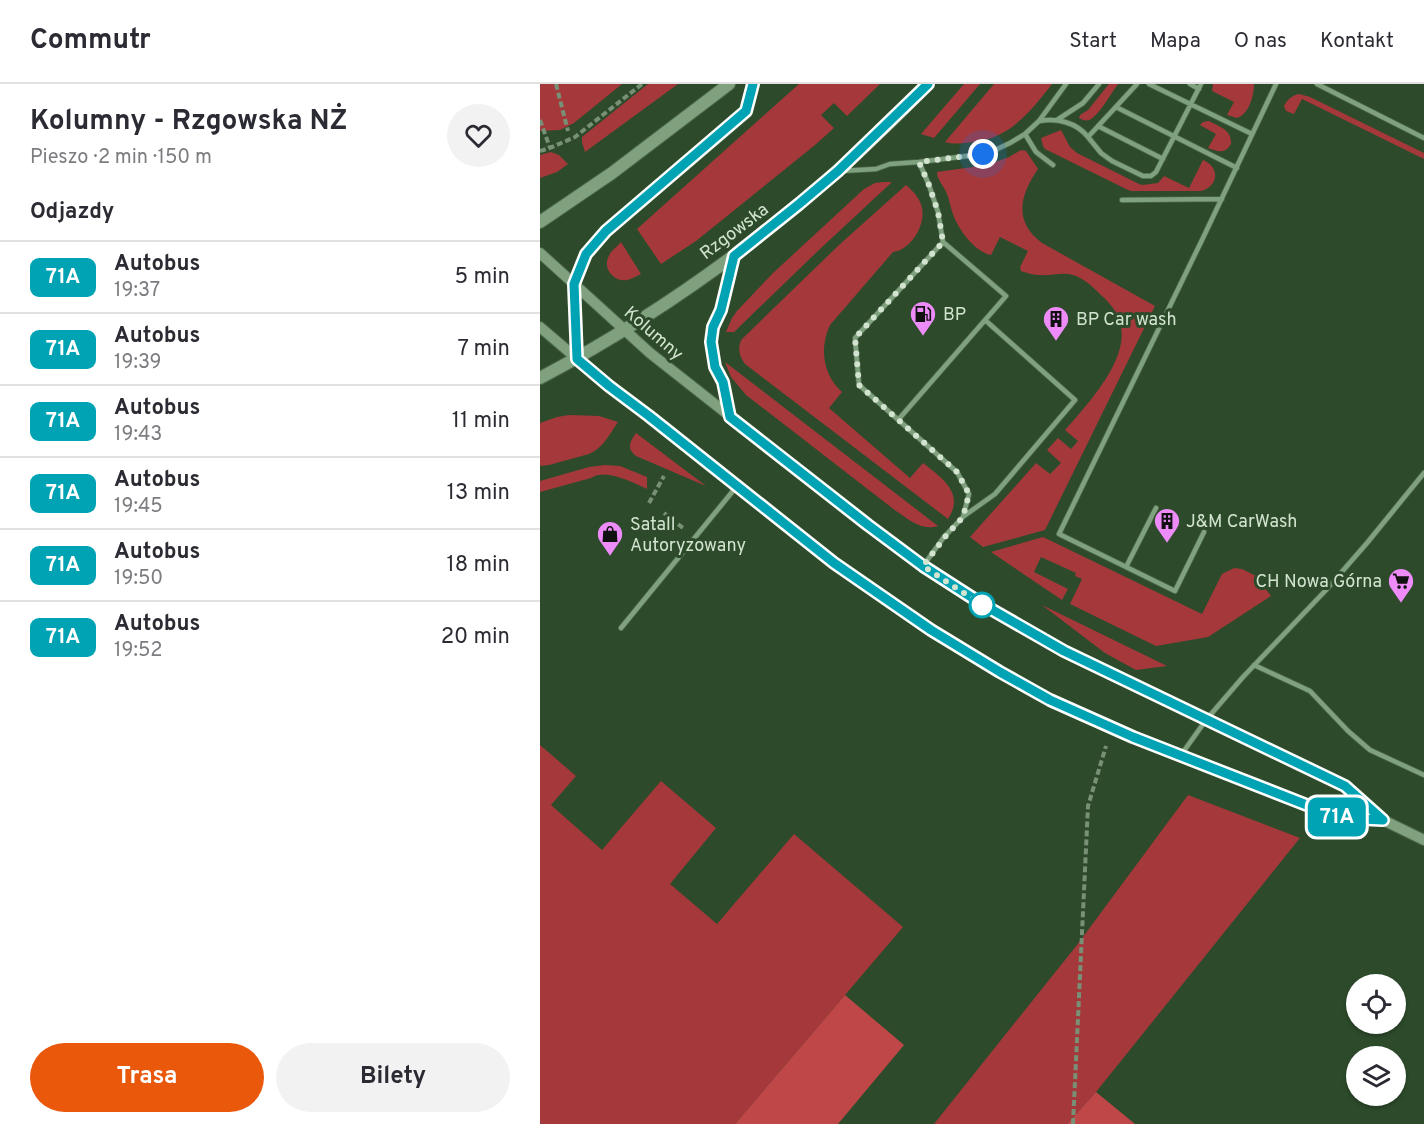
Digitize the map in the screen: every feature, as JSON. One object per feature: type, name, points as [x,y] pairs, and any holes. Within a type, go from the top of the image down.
[{"type":"main road","points":[[540,222],[612,173],[729,84]]},
{"type":"main road","points":[[577,359],[574,284],[586,254],[606,231],[746,111],[753,84]]},
{"type":"main road","name":"Rzgowska","points":[[540,378],[577,359],[624,330],[734,256],[838,171],[928,84]]},
{"type":"street","name":"Kolumny","points":[[540,253],[650,353],[923,566],[982,604],[1056,646],[1345,786],[1383,820],[1424,840]]},
{"type":"street","points":[[730,417],[723,382],[715,367],[711,342],[713,327],[721,310],[734,256]]},
{"type":"street","name":"Kolumny","points":[[540,327],[609,386],[834,563],[931,630],[984,663],[1050,700],[1181,756],[1340,818],[1383,820]]},
{"type":"lane","points":[[838,171],[876,169],[890,165],[983,154],[1025,134],[1039,121],[1066,84]]},
{"type":"lane","points":[[1057,120],[1083,103],[1099,84]]},
{"type":"lane","points":[[1088,137],[1137,84]]},
{"type":"lane","points":[[1149,84],[1252,134]]},
{"type":"lane","points":[[1039,121],[1052,119],[1075,125],[1107,158],[1147,177],[1154,174],[1163,159],[1200,86],[1190,84]]},
{"type":"lane","points":[[1204,532],[1175,591],[1059,534],[1276,84]]},
{"type":"lane","points":[[1317,84],[1424,138]]},
{"type":"lane","points":[[1116,108],[1237,168]]},
{"type":"lane","points":[[1098,126],[1163,159]]},
{"type":"lane","points":[[1025,134],[1036,152],[1053,165]]},
{"type":"lane","points":[[898,420],[1005,296],[943,242],[938,212],[919,162]]},
{"type":"lane","points":[[1122,200],[1222,199]]},
{"type":"lane","points":[[943,242],[855,338],[859,385],[957,472],[969,494],[963,517]]},
{"type":"lane","points":[[923,566],[963,517],[995,494],[1075,400],[985,320]]},
{"type":"lane","points":[[1181,756],[1206,720],[1254,665],[1326,590],[1424,473]]},
{"type":"lane","points":[[621,628],[737,486]]},
{"type":"lane","points":[[1126,567],[1156,508]]},
{"type":"lane","points":[[1254,665],[1311,690],[1348,731],[1370,750],[1424,775]]},
{"type":"path","points":[[556,84],[568,131]]},
{"type":"path","points":[[540,151],[581,133],[642,84]]},
{"type":"path","points":[[540,120],[550,148]]},
{"type":"path","points":[[649,503],[664,476]]},
{"type":"path","points":[[664,513],[675,521]]},
{"type":"path","points":[[1072,1124],[1088,806],[1112,728]]},
{"type":"shaded area","points":[[540,84],[622,84],[574,123],[560,130],[540,131]]},
{"type":"shaded area","points":[[648,84],[678,84],[585,152],[582,137]]},
{"type":"shaded area","points":[[799,84],[880,84],[847,116],[834,103],[821,115],[834,128],[696,241],[661,264],[637,229]]},
{"type":"shaded area","points":[[964,84],[980,84],[934,138],[921,134]]},
{"type":"shaded area","points":[[994,84],[1052,84],[1019,122],[998,135],[974,142],[956,144],[945,142]]},
{"type":"shaded area","points":[[1109,84],[1118,84],[1093,118],[1084,120],[1079,118],[1088,110]]},
{"type":"shaded area","points":[[1213,84],[1254,84],[1252,99],[1245,113],[1237,118],[1227,115],[1234,102],[1212,91]]},
{"type":"shaded area","points":[[1299,94],[1310,97],[1424,153],[1424,159],[1302,99],[1294,114],[1286,111],[1284,106],[1287,102]]},
{"type":"shaded area","points":[[1209,121],[1230,135],[1231,144],[1224,151],[1208,148],[1216,134],[1200,125]]},
{"type":"shaded area","points":[[1061,130],[1070,147],[1077,153],[1142,185],[1158,183],[1164,176],[1189,188],[1203,160],[1209,163],[1215,172],[1214,181],[1207,189],[1201,191],[1131,191],[1045,149],[1041,138]]},
{"type":"shaded area","points":[[1021,150],[1026,151],[1038,169],[1027,188],[1022,208],[1023,217],[1033,235],[1042,243],[1155,306],[1045,530],[983,547],[970,537],[1036,463],[1050,474],[1061,463],[1047,450],[1058,438],[1071,449],[1078,441],[1065,430],[1104,382],[1118,354],[1121,340],[1120,322],[1114,310],[1087,282],[1071,275],[1037,275],[1021,271],[1020,267],[1028,251],[1000,237],[991,255],[985,253],[969,240],[957,223],[937,172],[987,165]]},
{"type":"shaded area","points":[[551,152],[559,155],[568,164],[557,172],[540,178],[540,155]]},
{"type":"shaded area","points":[[892,182],[734,332],[726,332],[737,311],[772,274],[864,189],[875,183]]},
{"type":"shaded area","points":[[906,185],[921,204],[923,214],[918,232],[907,246],[893,252],[830,325],[825,343],[825,361],[831,378],[842,392],[829,408],[910,478],[923,463],[944,480],[953,494],[954,501],[953,510],[948,519],[745,364],[739,352],[742,339],[839,245]]},
{"type":"shaded area","points":[[621,242],[641,274],[627,280],[614,277],[607,267],[609,256]]},
{"type":"shaded area","points":[[725,362],[938,526],[921,526],[896,511],[746,395],[731,377]]},
{"type":"shaded area","points":[[569,415],[599,416],[618,422],[605,441],[589,454],[540,466],[540,423]]},
{"type":"shaded area","points":[[636,433],[706,486],[636,456],[630,445]]},
{"type":"shaded area","points":[[620,466],[647,477],[647,489],[619,477],[597,475],[540,492],[540,481],[589,467]]},
{"type":"shaded area","points":[[1043,537],[1202,614],[1222,574],[1234,568],[1256,576],[1271,596],[1208,637],[1156,646],[1070,604],[1082,579],[1075,576],[1076,573],[1041,557],[1034,572],[1068,589],[1062,600],[991,552]]},
{"type":"shaded area","points":[[1042,605],[1167,666],[1136,670],[1105,653]]},
{"type":"shaded area","points":[[540,745],[576,776],[551,805],[602,850],[661,781],[716,828],[670,884],[717,924],[794,834],[903,927],[735,1124],[540,1124]]},
{"type":"shaded area","points":[[1188,795],[1300,838],[1096,1092],[1067,1124],[934,1124],[1077,945]]},
{"type":"shaded area","points":[[845,995],[904,1045],[838,1124],[735,1124]]},
{"type":"shaded area","points":[[1096,1092],[1135,1124],[1067,1124]]},
{"type":"bus line","name":"71A","points":[[753,84],[746,111],[606,231],[586,254],[574,284],[577,359],[834,563],[931,630],[1000,672],[1050,700],[1133,737],[1340,818],[1383,820],[1345,786],[1064,651],[982,604],[923,566],[730,417],[723,382],[715,367],[711,342],[713,327],[721,310],[734,256],[838,171],[928,84]]},
{"type":"place","name":"BP","points":[[923,337]]},
{"type":"place","name":"BP Car wash","points":[[1056,342]]},
{"type":"place","name":"J&M CarWash","points":[[1167,544]]},
{"type":"place","name":"Satall Autoryzowany","points":[[610,557]]},
{"type":"place","name":"CH Nowa Górna","points":[[1401,604]]},
{"type":"route","points":[[982,605],[923,566],[963,517],[969,494],[957,472],[859,385],[855,338],[943,242],[938,212],[919,162],[983,154]]}]
